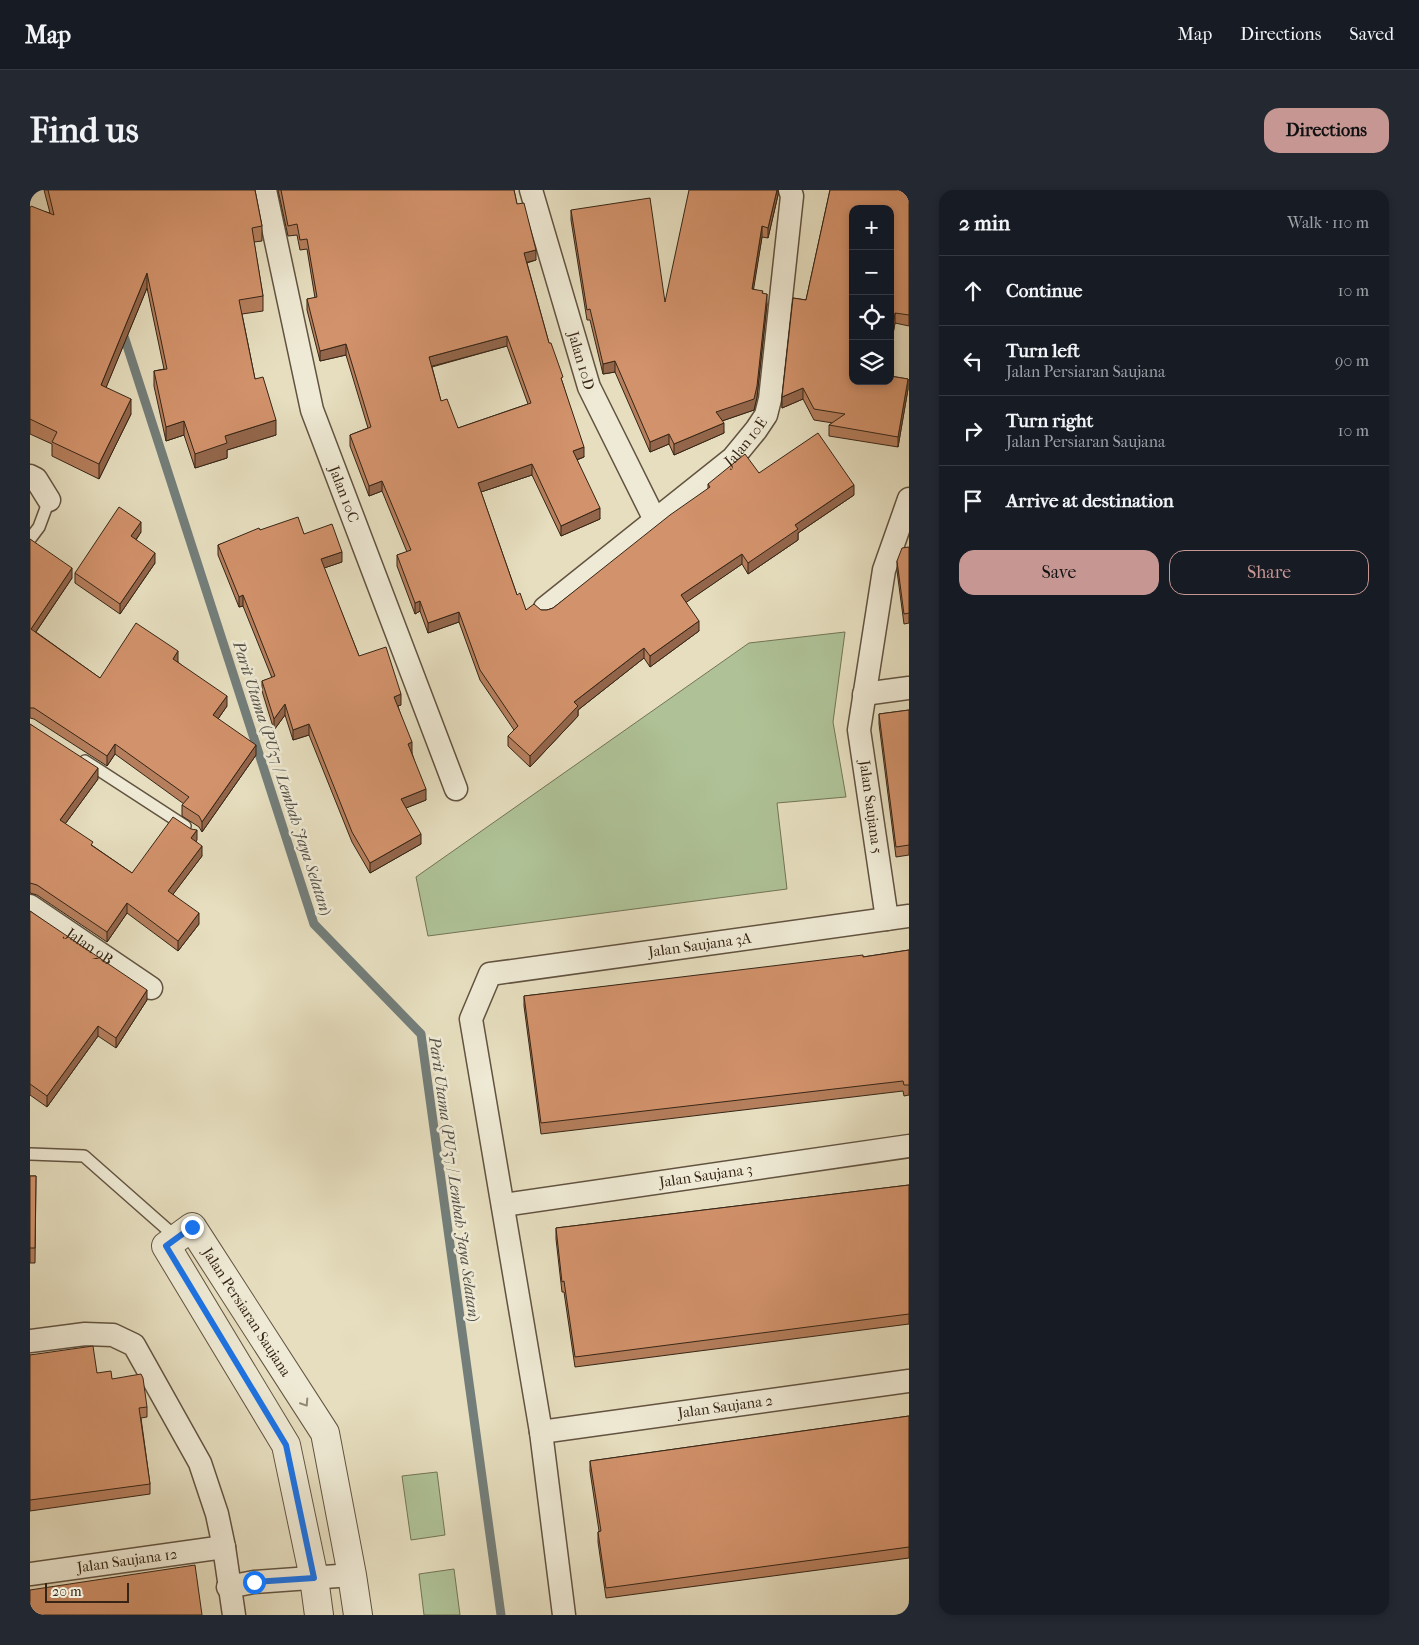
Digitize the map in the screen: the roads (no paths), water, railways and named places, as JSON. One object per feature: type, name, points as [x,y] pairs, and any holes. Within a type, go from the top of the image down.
[{"type":"street","name":"Jalan 10C","points":[[265,190],[312,410],[456,789]]},
{"type":"street","name":"Jalan 10D","points":[[532,190],[590,387],[655,520]]},
{"type":"street","name":"Jalan 10E","points":[[546,608],[733,458],[766,416],[770,399],[792,196],[790,190]]},
{"type":"street","points":[[30,476],[36,479],[49,500]]},
{"type":"street","name":"Jalan Saujana 5","points":[[898,918],[859,730],[884,570],[909,499]]},
{"type":"street","points":[[864,694],[909,688]]},
{"type":"street","name":"Jalan 9B","points":[[30,906],[151,988]]},
{"type":"street","name":"Jalan Saujana 3A","points":[[503,1204],[471,1019],[490,974],[898,918]]},
{"type":"street","name":"Jalan Saujana 3","points":[[503,1204],[909,1146]]},
{"type":"street","points":[[503,1204],[541,1432],[564,1615]]},
{"type":"street","name":"Jalan Persiaran Saujana","points":[[177,1238],[192,1227],[325,1433],[358,1615]]},
{"type":"street","points":[[177,1238],[166,1246],[286,1445],[314,1578],[319,1615]]},
{"type":"street","points":[[30,1341],[85,1334],[113,1335],[134,1345],[200,1463],[217,1514],[234,1615]]},
{"type":"street","name":"Jalan Saujana 2","points":[[541,1432],[909,1381]]},
{"type":"street","name":"Jalan Saujana 12","points":[[30,1574],[224,1548]]},
{"type":"street","points":[[228,1586],[254,1582],[352,1575]]},
{"type":"lane","points":[[30,540],[40,527],[49,500]]},
{"type":"lane","points":[[79,757],[195,833]]},
{"type":"lane","points":[[30,1154],[84,1156],[177,1238]]},
{"type":"waterway","name":"Parit Utama (PU37 / Lembah Jaya Selatan)","points":[[122,330],[314,924],[421,1034],[501,1615]]}]
